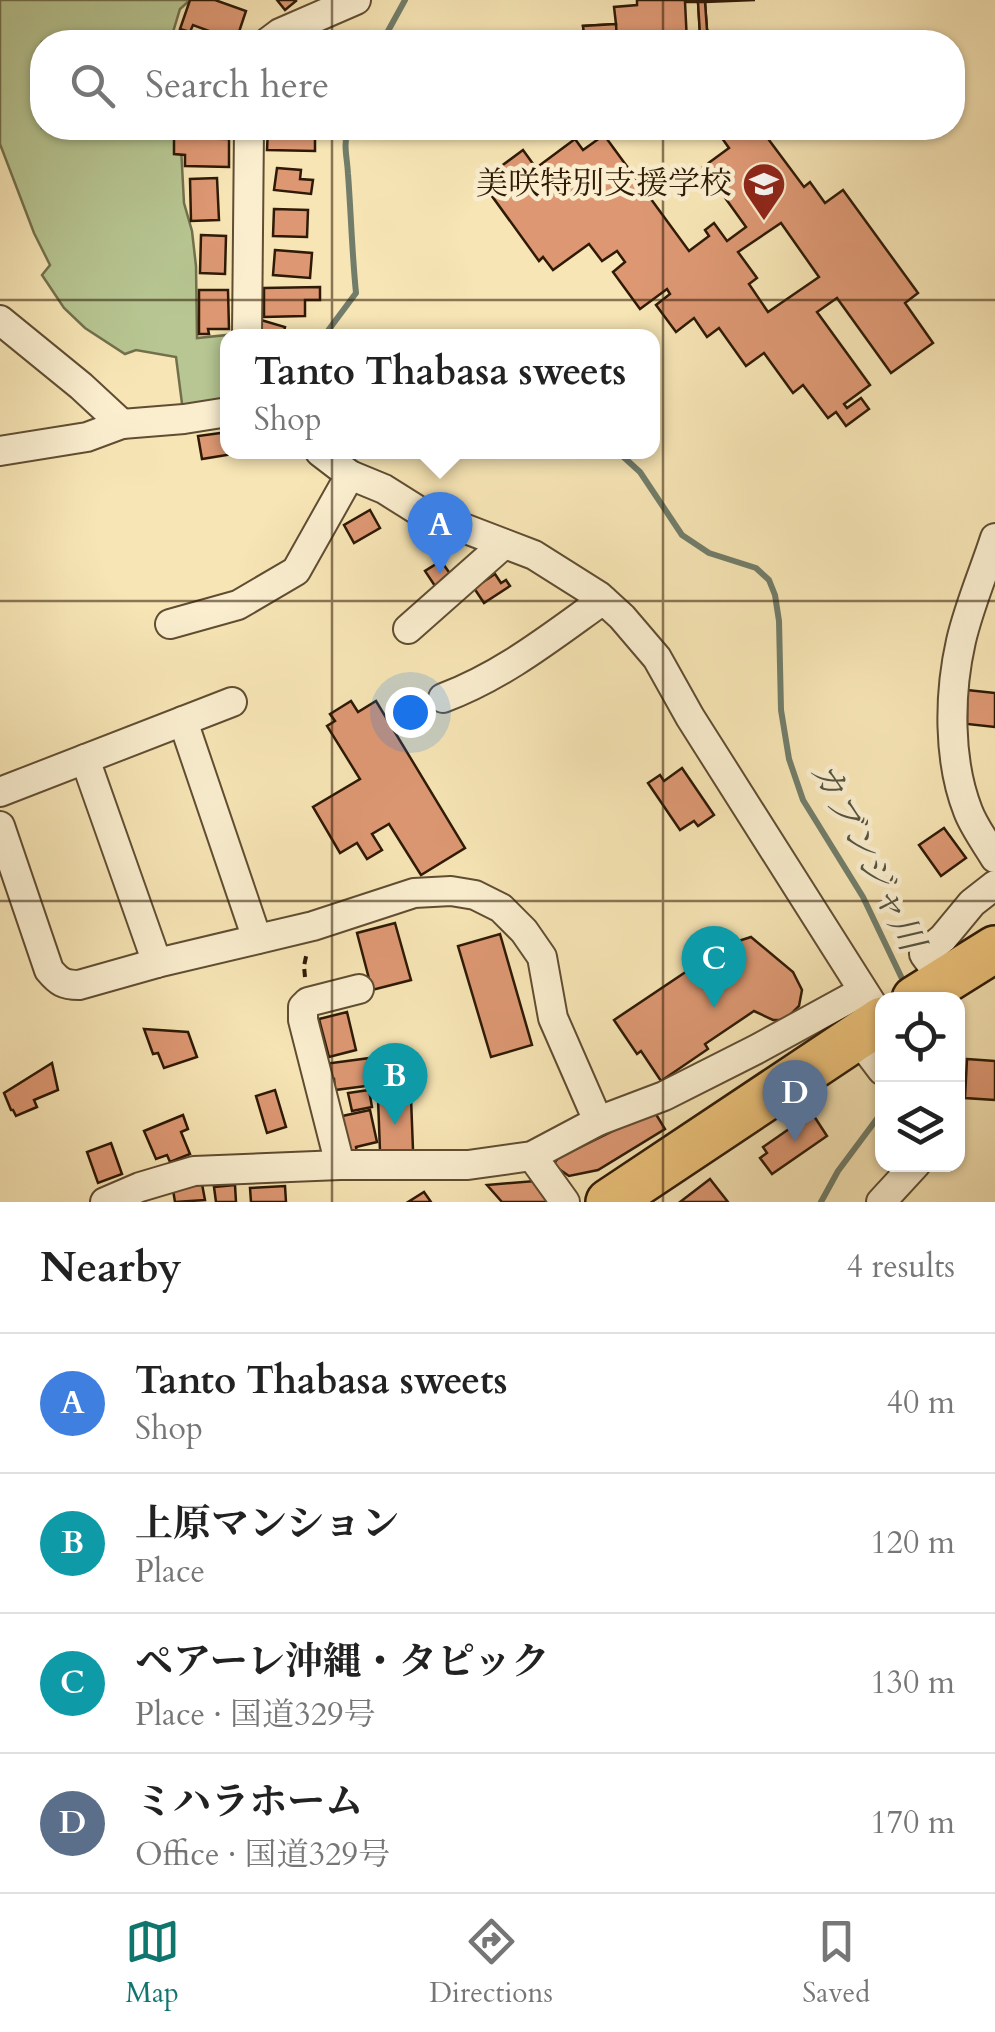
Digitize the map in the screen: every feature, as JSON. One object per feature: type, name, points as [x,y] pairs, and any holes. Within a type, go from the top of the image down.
[{"type":"highway","points":[[926,984],[995,949]]},
{"type":"highway","points":[[608,1202],[873,1028]]},
{"type":"street","points":[[287,30],[356,0]]},
{"type":"street","points":[[247,329],[249,140]]},
{"type":"street","points":[[0,320],[122,424]]},
{"type":"street","points":[[0,451],[87,437],[122,424],[220,413]]},
{"type":"street","points":[[105,1202],[194,1171],[468,1165],[532,1156],[598,1121],[664,1096],[757,1049],[873,1028],[657,658],[622,617],[534,555],[419,512],[384,489],[350,476],[329,459]]},
{"type":"street","points":[[170,624],[238,605],[296,572],[350,476]]},
{"type":"street","points":[[995,538],[960,642],[952,732],[964,801],[995,858]]},
{"type":"street","points":[[408,629],[504,544]]},
{"type":"street","points":[[443,698],[477,685],[516,662],[603,600]]},
{"type":"street","points":[[0,792],[232,702]]},
{"type":"street","points":[[183,722],[257,940]]},
{"type":"street","points":[[86,759],[157,963]]},
{"type":"street","points":[[0,826],[49,970],[58,982],[66,985],[313,926],[414,892],[463,893],[501,908],[542,957],[553,1018],[598,1121]]},
{"type":"street","points":[[926,984],[924,954],[995,884]]},
{"type":"street","points":[[340,1166],[303,1020],[304,1008],[308,1002],[359,989]]},
{"type":"street","points":[[532,1156],[565,1202]]},
{"type":"street","points":[[881,1202],[909,1172]]},
{"type":"green space","points":[[0,0],[190,0],[180,9],[174,30],[30,30],[30,140],[181,140],[184,203],[196,266],[197,338],[220,336],[220,413],[184,419],[176,357],[136,350],[125,354],[85,328],[64,308],[42,275],[50,265],[0,144]]},
{"type":"building","points":[[190,0],[215,0],[246,11],[240,30],[206,30],[193,25],[191,30],[180,29]]},
{"type":"building","points":[[277,0],[295,0],[296,1],[285,10]]},
{"type":"building","points":[[637,0],[755,0],[705,2],[707,30],[700,30],[698,2],[685,2],[686,30],[584,30],[583,26],[616,24],[614,7],[637,5]]},
{"type":"building","points":[[698,2],[705,2],[707,30],[700,30]]},
{"type":"building","points":[[616,24],[616,30],[584,30],[583,26]]},
{"type":"building","points":[[174,140],[229,140],[229,167],[185,166],[185,155],[174,154]]},
{"type":"building","points":[[267,140],[315,140],[315,151],[267,150]]},
{"type":"building","points":[[574,140],[583,150],[597,140],[608,140],[689,251],[709,236],[705,230],[714,223],[727,241],[746,227],[703,167],[729,148],[723,140],[769,140],[804,187],[810,182],[825,203],[843,190],[918,293],[905,303],[933,343],[891,373],[837,298],[817,312],[870,385],[844,404],[847,408],[861,398],[869,409],[846,426],[836,412],[828,418],[803,385],[793,393],[764,353],[746,366],[719,328],[707,337],[694,318],[676,332],[656,305],[670,294],[667,289],[640,309],[613,272],[625,262],[617,251],[602,261],[589,244],[553,270],[543,257],[539,261],[481,181],[523,150],[536,168]],"holes":[[[781,223],[819,277],[768,312],[749,284],[757,278],[738,252]]]},
{"type":"building","points":[[277,168],[301,170],[300,179],[313,180],[311,194],[274,190]]},
{"type":"building","points":[[217,178],[219,220],[191,221],[190,179]]},
{"type":"building","points":[[274,209],[308,210],[307,237],[273,236]]},
{"type":"building","points":[[201,235],[226,236],[225,274],[200,273]]},
{"type":"building","points":[[275,250],[312,253],[310,278],[273,275]]},
{"type":"building","points":[[320,287],[320,300],[305,300],[305,316],[264,317],[264,288]]},
{"type":"building","points":[[199,290],[228,290],[229,329],[208,329],[209,334],[199,334]]},
{"type":"building","points":[[261,320],[285,327],[285,329],[258,329]]},
{"type":"building","points":[[220,433],[220,456],[202,459],[198,436]]},
{"type":"building","points":[[370,510],[380,528],[354,543],[344,525]]},
{"type":"building","points":[[441,561],[451,575],[435,586],[425,571]]},
{"type":"building","points":[[495,574],[501,583],[506,580],[510,586],[484,603],[474,588]]},
{"type":"building","points":[[967,690],[995,693],[995,727],[967,724]]},
{"type":"building","points":[[351,701],[358,712],[376,701],[465,848],[421,875],[389,824],[372,834],[382,850],[367,859],[357,843],[340,853],[313,807],[360,779],[327,726],[335,721],[330,714]]},
{"type":"building","points":[[682,768],[714,815],[698,826],[694,821],[680,830],[648,783],[660,775],[664,781]]},
{"type":"building","points":[[944,828],[966,858],[941,876],[919,845]]},
{"type":"building","points":[[395,923],[411,980],[372,990],[357,933]]},
{"type":"building","points":[[500,934],[532,1045],[491,1057],[458,946]]},
{"type":"building","points":[[751,937],[793,972],[802,990],[799,1006],[785,1020],[773,1020],[754,1011],[705,1044],[708,1049],[661,1081],[614,1020],[708,957],[713,965],[726,945]]},
{"type":"building","points":[[347,1012],[356,1050],[329,1057],[319,1019]]},
{"type":"building","points":[[144,1029],[188,1032],[197,1057],[164,1068],[158,1053],[153,1054]]},
{"type":"building","points":[[409,1054],[414,1081],[380,1086],[376,1059]]},
{"type":"building","points":[[370,1058],[374,1085],[335,1090],[334,1079],[326,1080],[324,1064]]},
{"type":"building","points":[[967,1059],[995,1061],[995,1100],[965,1098]]},
{"type":"building","points":[[52,1063],[58,1090],[34,1100],[37,1107],[16,1116],[4,1093]]},
{"type":"building","points":[[275,1090],[286,1127],[267,1133],[256,1096]]},
{"type":"building","points":[[369,1090],[372,1107],[352,1111],[348,1093]]},
{"type":"building","points":[[411,1098],[413,1150],[380,1151],[378,1099]]},
{"type":"building","points":[[370,1110],[377,1142],[356,1147],[357,1153],[341,1156],[333,1118]]},
{"type":"building","points":[[654,1111],[665,1129],[598,1170],[569,1176],[553,1165],[558,1158]]},
{"type":"building","points":[[812,1113],[827,1136],[772,1174],[760,1158],[767,1153],[763,1147]]},
{"type":"building","points":[[183,1115],[188,1129],[181,1132],[190,1154],[170,1162],[167,1155],[156,1159],[144,1131]]},
{"type":"building","points":[[111,1143],[122,1174],[98,1183],[87,1152]]},
{"type":"building","points":[[710,1179],[728,1202],[680,1202]]},
{"type":"building","points":[[535,1181],[552,1200],[502,1202],[487,1185]]},
{"type":"building","points":[[202,1184],[205,1200],[175,1202],[173,1190]]},
{"type":"building","points":[[235,1185],[236,1202],[216,1202],[214,1187]]},
{"type":"building","points":[[285,1186],[286,1202],[251,1202],[250,1188]]},
{"type":"building","points":[[424,1192],[431,1202],[408,1202]]},
{"type":"waterway","name":"カブンジャ川","points":[[389,30],[405,0]]},
{"type":"waterway","name":"カブンジャ川","points":[[329,329],[356,293],[346,140]]},
{"type":"waterway","name":"カブンジャ川","points":[[626,459],[640,472],[682,535],[709,553],[756,568],[769,580],[779,621],[781,710],[789,759],[803,800],[863,897],[906,987]]},
{"type":"waterway","name":"カブンジャ川","points":[[821,1202],[838,1171],[875,1121]]},
{"type":"place","name":"美咲特別支援学校","points":[[764,222]]},
{"type":"place","name":"Tanto Thabasa sweets","points":[[440,574]]},
{"type":"place","name":"ペアーレ沖縄・タピック","points":[[714,1008]]},
{"type":"place","name":"上原マンション","points":[[395,1125]]},
{"type":"place","name":"ミハラホーム","points":[[795,1142]]}]
